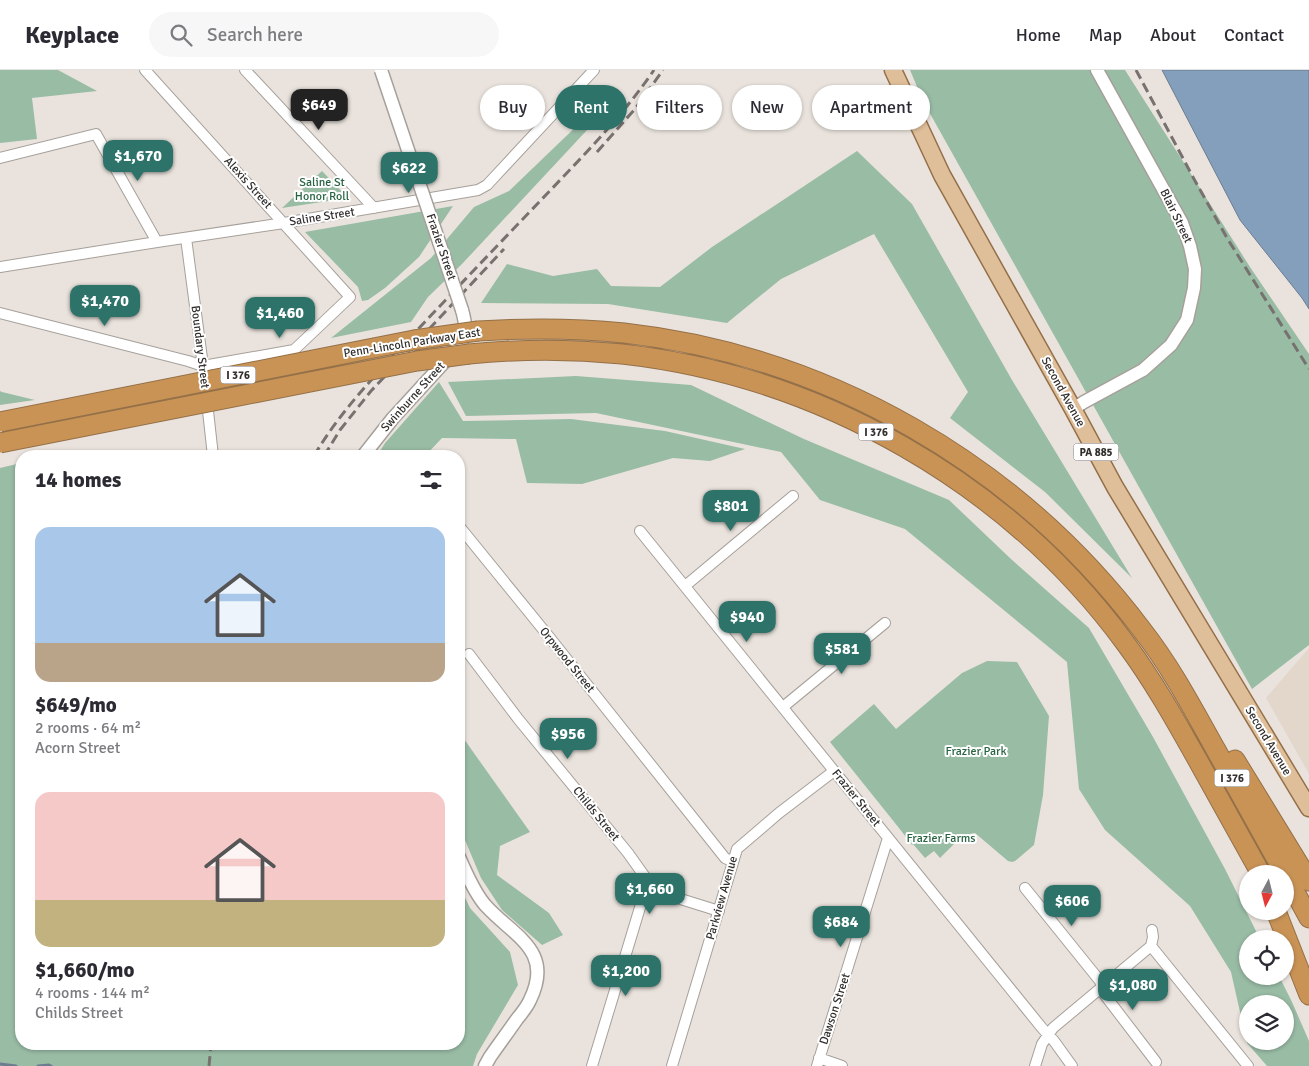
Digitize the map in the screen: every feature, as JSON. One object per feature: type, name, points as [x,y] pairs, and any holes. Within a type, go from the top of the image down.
[{"type":"highway","name":"Penn-Lincoln Parkway East","points":[[0,422],[414,340],[478,332],[570,329],[624,333],[685,342],[774,366],[873,406],[914,428],[998,484],[1039,518],[1083,560],[1143,631],[1177,682],[1194,709],[1280,865]]},
{"type":"highway","name":"Penn-Lincoln Parkway East","points":[[0,443],[417,361],[500,351],[592,352],[651,358],[739,377],[795,395],[850,419],[897,443],[954,478],[1002,514],[1047,554],[1088,597],[1126,643],[1147,674],[1175,719],[1256,865]]},
{"type":"highway","points":[[1177,682],[1246,777],[1309,881]]},
{"type":"highway","name":"Penn-Lincoln Parkway East","points":[[1294,890],[1309,918]]},
{"type":"highway","points":[[1280,920],[1309,995]]},
{"type":"highway","points":[[1286,920],[1309,961]]},
{"type":"main road","name":"Second Avenue","points":[[893,70],[942,175],[1115,487],[1309,808]]},
{"type":"street","name":"Alexis Street","points":[[145,70],[350,297],[294,350],[203,366]]},
{"type":"street","points":[[245,70],[374,208]]},
{"type":"street","name":"Frazier Street","points":[[381,70],[462,310]]},
{"type":"street","name":"Saline Street","points":[[0,267],[284,223],[478,190],[487,185],[594,70]]},
{"type":"street","name":"Blair Street","points":[[1073,409],[1143,370],[1171,345],[1187,320],[1194,288],[1195,269],[1182,223],[1096,70]]},
{"type":"street","points":[[0,158],[96,134],[157,242]]},
{"type":"street","name":"Boundary Street","points":[[186,238],[212,450]]},
{"type":"street","name":"Swinburne Street","points":[[368,450],[463,340],[466,326],[462,310]]},
{"type":"street","points":[[0,313],[203,366]]},
{"type":"street","points":[[685,586],[793,496]]},
{"type":"street","name":"Frazier Street","points":[[640,531],[1072,1066]]},
{"type":"street","name":"Orpwood Street","points":[[465,533],[725,858],[733,862]]},
{"type":"street","points":[[782,706],[885,623]]},
{"type":"street","name":"Childs Street","points":[[468,654],[519,720],[628,853],[654,891],[718,911]]},
{"type":"street","name":"Parkview Avenue","points":[[672,1066],[737,849],[779,813],[834,771]]},
{"type":"street","name":"Dawson Street","points":[[818,1062],[888,838]]},
{"type":"street","points":[[465,869],[485,906],[527,943],[534,956],[538,970],[536,986],[530,1002],[490,1056],[485,1066]]},
{"type":"street","points":[[592,1066],[648,881]]},
{"type":"street","points":[[1026,888],[1100,981],[1104,994],[1156,1062]]},
{"type":"street","points":[[1035,1066],[1042,1044],[1053,1028],[1151,946],[1152,930]]},
{"type":"street","points":[[1151,946],[1248,1066]]},
{"type":"street","points":[[818,1062],[842,1066]]},
{"type":"shaded area","points":[[1309,648],[1309,774],[1266,698]]},
{"type":"green space","points":[[0,70],[58,70],[97,91],[32,98],[37,139],[0,143]]},
{"type":"green space","points":[[910,70],[1125,70],[1250,267],[1309,354],[1309,645],[1252,689],[930,114],[930,85],[916,85]]},
{"type":"green space","points":[[573,130],[587,130],[462,264],[428,297],[411,322],[331,338],[431,258],[474,207],[509,191]]},
{"type":"green space","points":[[857,151],[912,204],[1012,380],[1132,578],[1045,492],[950,418],[968,392],[874,234],[781,279],[727,323],[608,304],[481,303],[507,264],[553,276],[597,269],[611,286],[660,287],[712,247]]},
{"type":"green space","name":"Saline St Honor Roll","points":[[322,171],[348,198],[282,208]]},
{"type":"green space","points":[[453,206],[419,257],[385,288],[368,300],[362,301],[358,287],[305,232]]},
{"type":"green space","points":[[576,376],[691,385],[804,439],[949,500],[1011,559],[1089,628],[1153,737],[1225,869],[1239,897],[1239,920],[1250,920],[1256,930],[1239,930],[1239,985],[1284,985],[1288,995],[1239,995],[1239,1008],[1231,972],[1190,906],[1105,830],[1079,789],[1067,662],[905,529],[820,500],[781,452],[596,413],[466,416],[448,382]]},
{"type":"green space","points":[[439,382],[463,421],[571,419],[665,431],[745,449],[710,461],[673,458],[582,484],[527,483],[516,439],[442,438],[431,450],[381,450]]},
{"type":"green space","points":[[0,391],[2,392],[35,400],[0,405]]},
{"type":"green space","points":[[15,464],[15,1050],[465,1050],[465,898],[470,908],[510,952],[518,985],[477,1054],[473,1066],[0,1066],[0,468]]},
{"type":"green space","name":"Frazier Park","points":[[987,661],[1017,662],[1049,716],[1043,795],[1034,845],[1012,862],[1008,861],[975,833],[960,838],[940,858],[934,851],[925,858],[912,845],[830,742],[874,704],[896,729],[962,673]]},
{"type":"green space","points":[[465,740],[530,832],[500,846],[497,875],[549,913],[563,935],[542,945],[502,910],[481,878],[465,840]]},
{"type":"green space","points":[[1294,1007],[1309,1041],[1309,1066],[1267,1066],[1253,1050],[1294,1050]]},
{"type":"water","points":[[1162,70],[1309,70],[1309,309],[1240,220]]},
{"type":"waterway","points":[[0,1064],[16,1066]]},
{"type":"waterway","points":[[38,1066],[51,1066]]},
{"type":"railway","points":[[318,450],[334,425],[369,383],[601,137],[654,70]]},
{"type":"railway","points":[[597,152],[635,109],[663,70]]},
{"type":"railway","points":[[1136,70],[1227,238],[1309,369]]},
{"type":"railway","points":[[328,450],[340,430],[371,391],[504,249]]},
{"type":"railway","points":[[209,1066],[210,1050]]},
{"type":"park label","name":"Frazier Farms","points":[[941,838]]}]
